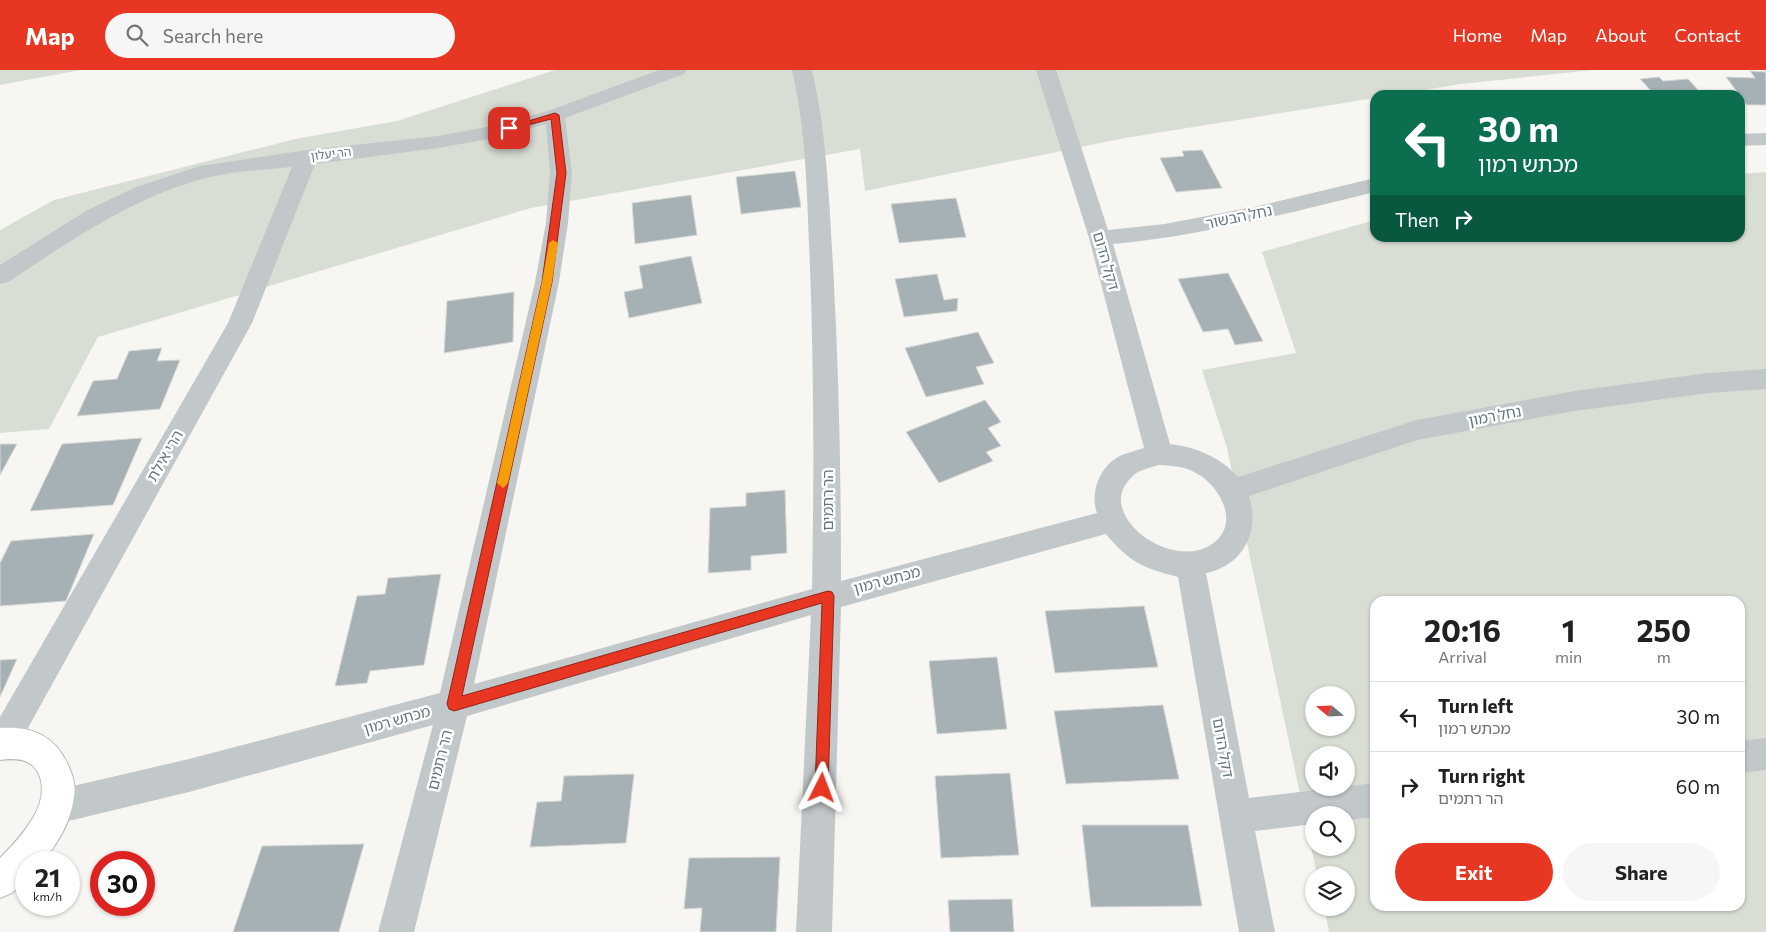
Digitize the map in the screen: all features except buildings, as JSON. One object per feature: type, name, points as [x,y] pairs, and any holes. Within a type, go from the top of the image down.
[{"type":"street","name":"הר יעלון","points":[[0,276],[94,216],[144,192],[207,171],[438,142],[494,132],[555,115],[677,70]]},
{"type":"street","name":"הר רתמים","points":[[802,70],[810,98],[819,214],[827,407],[828,596],[823,770],[814,932]]},
{"type":"street","name":"דקל הדום","points":[[1046,70],[1100,238],[1159,454]]},
{"type":"street","name":"הר רתמים","points":[[396,932],[418,854],[454,704],[547,282],[557,223],[562,173],[555,115]]},
{"type":"street","points":[[1745,140],[1766,139]]},
{"type":"street","name":"הרי אילת","points":[[1,744],[240,323],[307,157]]},
{"type":"street","name":"נחל הבשור","points":[[1100,238],[1165,232],[1258,213],[1370,185]]},
{"type":"street","name":"נחל רמון","points":[[1232,490],[1417,430],[1576,401],[1708,383],[1766,379]]},
{"type":"street","points":[[1159,454],[1180,455],[1201,462],[1219,475],[1232,490],[1240,507],[1241,523],[1236,538],[1225,551],[1209,560],[1190,564],[1166,562],[1143,553],[1124,539],[1111,521],[1107,505],[1108,489],[1114,475],[1126,464],[1141,457],[1159,454]]},
{"type":"street","name":"מכתש רמון","points":[[56,807],[179,780],[454,704],[828,596],[984,553],[1111,521]]},
{"type":"street","name":"דקל הדום","points":[[1190,564],[1257,932]]},
{"type":"street","points":[[0,881],[29,853],[41,838],[56,807],[58,780],[48,758],[40,751],[16,743],[1,744]]},
{"type":"street","points":[[1745,756],[1766,754]]},
{"type":"street","points":[[1236,816],[1370,801]]},
{"type":"shaded area","points":[[0,70],[81,70],[0,85]]},
{"type":"shaded area","points":[[555,70],[1594,70],[1461,84],[1423,90],[1370,90],[1370,99],[1125,138],[865,191],[860,149],[531,208],[98,337],[49,429],[0,433],[0,230],[54,200],[295,139],[397,121]]},
{"type":"shaded area","points":[[1766,172],[1766,932],[1329,932],[1326,916],[1355,916],[1355,866],[1315,866],[1313,856],[1355,856],[1355,806],[1305,806],[1305,818],[1227,448],[1202,370],[1296,353],[1262,252],[1370,221],[1370,242],[1745,242],[1745,174]]},
{"type":"slow traffic","points":[[503,483],[547,282],[553,243]]},
{"type":"route","points":[[509,128],[555,115],[562,173],[557,223],[547,282],[454,704],[828,596],[822,788]]}]
